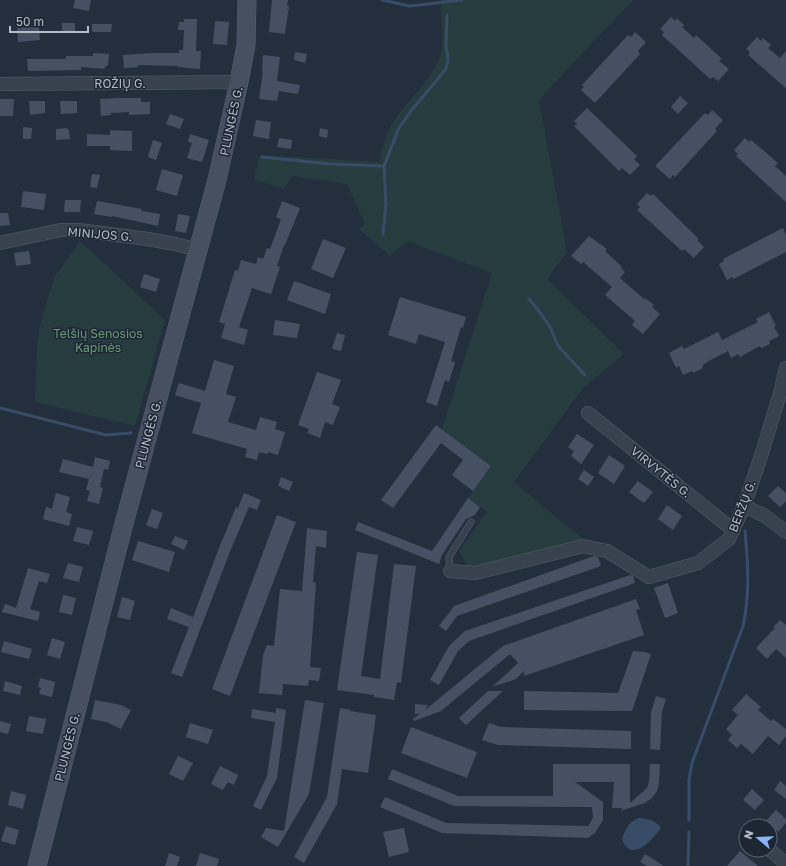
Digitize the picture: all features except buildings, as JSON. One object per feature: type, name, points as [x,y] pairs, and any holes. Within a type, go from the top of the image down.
[{"type":"main road","name":"PLUNGĖS G.","points":[[37,866],[120,538],[218,180],[246,45],[247,0]]},
{"type":"street","name":"ROŽIŲ G.","points":[[0,84],[239,82]]},
{"type":"street","name":"MINIJOS G.","points":[[0,243],[61,230],[78,230],[148,238],[199,250]]},
{"type":"street","name":"BERŽŲ G.","points":[[450,571],[475,573],[583,546],[607,551],[649,577],[698,564],[729,539],[744,506],[762,453],[786,368]]},
{"type":"street","name":"VIRVYTĖS G.","points":[[588,413],[733,530]]},
{"type":"street","points":[[744,506],[765,516],[786,532]]},
{"type":"street","points":[[778,857],[786,864]]},
{"type":"lane","points":[[450,571],[449,557],[471,522]]},
{"type":"green space","points":[[440,0],[633,0],[539,100],[567,252],[547,279],[624,354],[583,388],[514,482],[583,539],[490,566],[468,567],[459,551],[487,511],[468,498],[491,466],[442,429],[492,273],[407,241],[390,256],[359,229],[365,224],[347,184],[292,176],[284,189],[254,179],[260,155],[379,162],[386,138],[394,121],[429,78],[438,61],[441,53],[442,40]]},
{"type":"green space","name":"Telšių Senosios Kapinės","points":[[80,241],[165,320],[135,426],[35,402],[37,344],[42,316],[55,276]]},
{"type":"water","points":[[639,818],[652,820],[661,828],[643,847],[634,850],[629,849],[624,844],[622,838],[630,823]]},
{"type":"waterway","points":[[382,0],[410,6],[462,0]]},
{"type":"waterway","points":[[383,234],[386,203],[384,166],[399,128],[411,111],[446,69],[448,59],[446,46],[447,15]]},
{"type":"waterway","points":[[262,157],[330,164],[384,166]]},
{"type":"waterway","points":[[529,299],[550,327],[558,346],[585,375]]},
{"type":"waterway","points":[[0,408],[106,435],[131,433]]},
{"type":"waterway","points":[[689,820],[689,780],[692,763],[743,626],[747,602],[748,578],[745,531]]},
{"type":"waterway","points":[[688,866],[689,832]]}]
